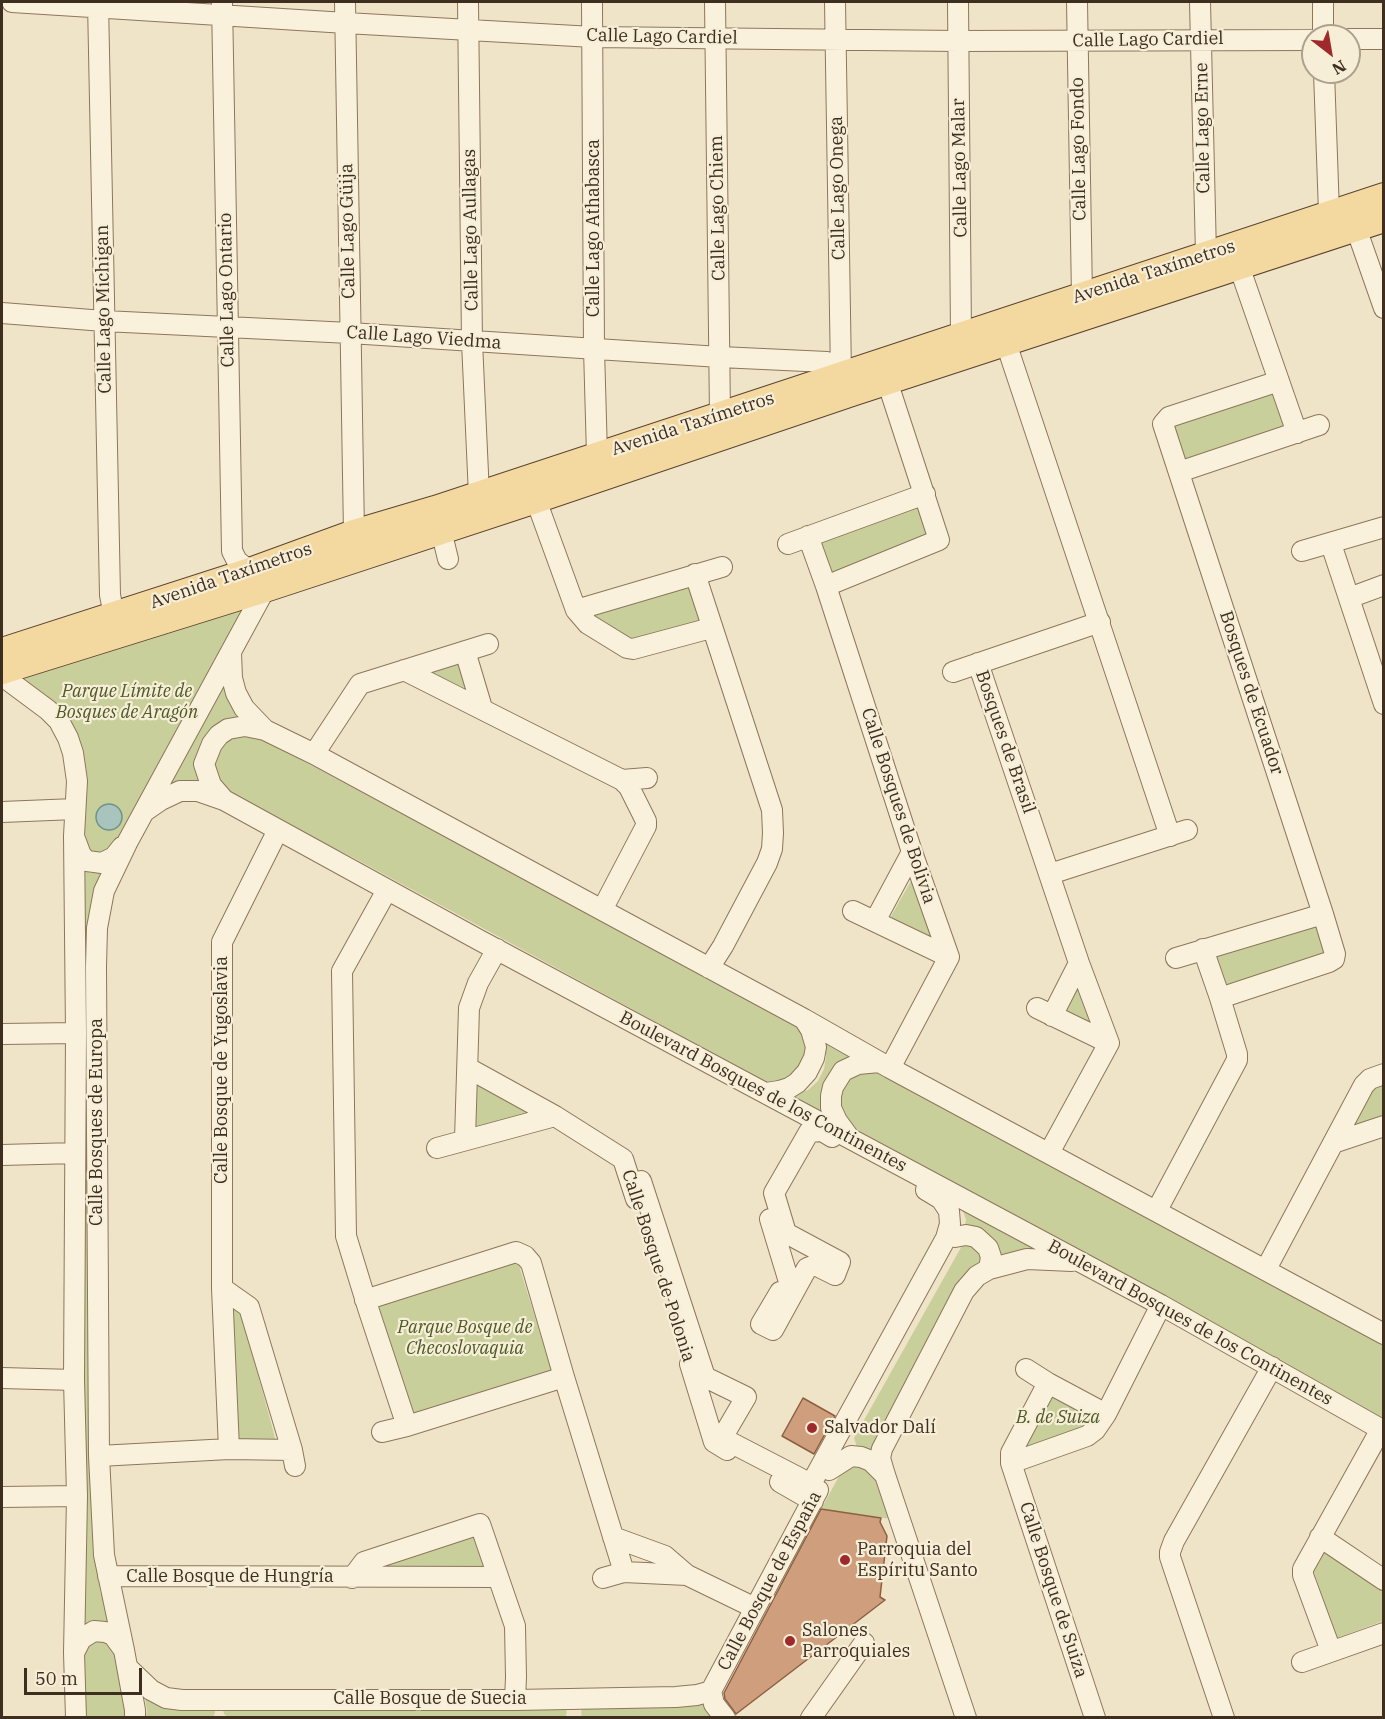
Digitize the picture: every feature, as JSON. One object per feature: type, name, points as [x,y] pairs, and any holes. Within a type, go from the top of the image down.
[{"type":"main road","name":"Avenida Taxímetros","points":[[2,651],[114,615],[258,580],[354,533],[536,501],[674,442],[720,415],[1383,196]]},
{"type":"main road","name":"Avenida Taxímetros","points":[[2,671],[258,580],[438,520],[479,495],[597,455],[674,442],[888,382],[1383,219]]},
{"type":"street","name":"Calle Lago Cardiel","points":[[12,2],[223,8],[346,23],[593,36],[958,41],[1301,40]]},
{"type":"street","name":"Calle Lago Güija","points":[[345,2],[354,533]]},
{"type":"street","name":"Calle Lago Aullagas","points":[[468,2],[472,342],[479,495]]},
{"type":"street","name":"Calle Lago Athabasca","points":[[592,2],[594,349],[597,455]]},
{"type":"street","name":"Calle Lago Chiem","points":[[715,2],[720,415]]},
{"type":"street","name":"Calle Lago Onega","points":[[835,2],[842,375]]},
{"type":"street","name":"Calle Lago Malar","points":[[958,2],[961,335]]},
{"type":"street","name":"Calle Lago Fondo","points":[[1077,2],[1082,297]]},
{"type":"street","name":"Calle Lago Erne","points":[[1200,2],[1206,255]]},
{"type":"street","points":[[1323,2],[1323,24]]},
{"type":"street","name":"Calle Lago Michigan","points":[[98,4],[110,595],[114,615]]},
{"type":"street","name":"Calle Lago Ontario","points":[[223,8],[232,551],[237,561],[258,580]]},
{"type":"street","points":[[1361,39],[1383,39]]},
{"type":"street","points":[[1324,84],[1329,213]]},
{"type":"street","points":[[1356,228],[1383,308]]},
{"type":"street","points":[[1239,266],[1297,433]]},
{"type":"street","name":"Calle Lago Viedma","points":[[2,313],[104,321],[228,326],[828,362],[842,375]]},
{"type":"street","points":[[1006,344],[1100,622],[1179,833],[1050,874]]},
{"type":"street","name":"Bosques de Ecuador","points":[[1220,998],[1332,960],[1335,954],[1163,427],[1166,419],[1279,381]]},
{"type":"street","points":[[826,586],[938,541],[939,536],[888,382]]},
{"type":"street","points":[[1179,472],[1319,426]]},
{"type":"street","points":[[788,544],[925,494]]},
{"type":"street","points":[[536,501],[576,610],[588,624],[633,650],[711,628]]},
{"type":"street","points":[[438,520],[448,559]]},
{"type":"street","points":[[1302,551],[1383,527]]},
{"type":"street","name":"Calle Bosques de Bolivia","points":[[808,536],[949,957]]},
{"type":"street","points":[[1331,544],[1383,704]]},
{"type":"street","points":[[576,610],[722,567]]},
{"type":"street","points":[[694,574],[772,810],[773,833],[772,849],[766,862],[723,946],[709,968]]},
{"type":"street","name":"Calle Bosques de Europa","points":[[135,1718],[126,1659],[104,1555],[99,1456],[97,928],[104,891],[128,841],[258,605],[258,580]]},
{"type":"street","points":[[1349,598],[1383,585]]},
{"type":"street","name":"Bosques de Brasil","points":[[1100,622],[978,663],[1079,963],[1109,1043]]},
{"type":"street","points":[[314,754],[360,684],[488,644]]},
{"type":"street","points":[[231,651],[232,678],[236,693],[244,708],[265,730]]},
{"type":"street","points":[[465,651],[482,708]]},
{"type":"street","points":[[953,672],[978,663]]},
{"type":"street","points":[[404,670],[622,780],[634,797],[646,821],[646,826],[602,910]]},
{"type":"street","name":"Calle Bosques de Europa","points":[[2,671],[9,681],[59,721],[73,753],[77,781],[74,836],[76,1033],[74,1380],[77,1496],[74,1653],[76,1718]]},
{"type":"street","points":[[224,800],[211,785],[204,764],[212,744],[228,729],[245,726],[265,730],[314,754],[884,1065],[1266,1269],[1381,1326]]},
{"type":"street","points":[[622,780],[647,778]]},
{"type":"street","name":"Boulevard Bosques de los Continentes","points":[[140,818],[148,808],[180,791],[198,791],[224,800],[496,949],[1161,1305],[1382,1430]]},
{"type":"street","points":[[2,812],[75,809]]},
{"type":"street","name":"Calle Bosque de Yugoslavia","points":[[229,1449],[222,1288],[222,942],[278,830]]},
{"type":"street","points":[[74,836],[81,855],[87,861],[102,863],[114,857],[128,841]]},
{"type":"street","points":[[875,921],[912,852]]},
{"type":"street","points":[[387,890],[342,971],[346,1236],[407,1426]]},
{"type":"street","points":[[853,911],[949,957],[884,1065]]},
{"type":"street","points":[[1176,958],[1323,914]]},
{"type":"street","points":[[465,1139],[469,1008],[478,983],[496,949]]},
{"type":"street","points":[[1156,1210],[1237,1060],[1220,998],[1203,949]]},
{"type":"street","points":[[1049,1153],[1109,1043],[1045,1012],[1079,963]]},
{"type":"street","points":[[766,1093],[789,1088],[807,1072],[814,1058],[816,1047],[811,1030],[804,1020]]},
{"type":"street","points":[[2,1034],[76,1033]]},
{"type":"street","points":[[851,1140],[837,1121],[831,1108],[833,1087],[843,1071],[858,1064],[884,1065]]},
{"type":"street","name":"Calle Bosque de Polonia","points":[[468,1068],[555,1116],[623,1159],[714,1442]]},
{"type":"street","points":[[1266,1269],[1365,1082],[1383,1074]]},
{"type":"street","points":[[437,1148],[555,1116]]},
{"type":"street","points":[[770,1321],[785,1288],[775,1235],[763,1192],[809,1116]]},
{"type":"street","points":[[1332,1143],[1383,1126]]},
{"type":"street","points":[[641,1181],[705,1377],[746,1397],[722,1438],[811,1484],[946,1238],[950,1224],[949,1211],[941,1199],[839,1140],[822,1131],[809,1132],[774,1193],[786,1233],[840,1262],[834,1275],[815,1265],[807,1268],[772,1330],[761,1324],[810,1253]]},
{"type":"street","points":[[2,1155],[75,1153]]},
{"type":"street","points":[[940,1187],[956,1211],[959,1224],[956,1237],[966,1235],[976,1237],[988,1248],[991,1257],[989,1269]]},
{"type":"street","points":[[775,1235],[832,1265]]},
{"type":"street","name":"Calle Bosque de España","points":[[711,1691],[956,1237]]},
{"type":"street","points":[[365,1300],[516,1252],[525,1256],[531,1263],[624,1572]]},
{"type":"street","points":[[966,1718],[885,1475],[880,1458],[882,1449],[964,1291],[977,1276],[989,1269],[1027,1259],[1077,1261]]},
{"type":"street","points":[[99,1456],[229,1449],[293,1458],[249,1307],[222,1288]]},
{"type":"street","points":[[1048,1383],[1011,1453],[1011,1463],[1091,1434],[1106,1414],[1161,1305]]},
{"type":"street","points":[[1224,1718],[1170,1552],[1174,1541],[1272,1367]]},
{"type":"street","points":[[1026,1369],[1106,1414]]},
{"type":"street","points":[[382,1432],[564,1377]]},
{"type":"street","points":[[2,1378],[74,1380]]},
{"type":"street","name":"Calle Bosque de Polonia","points":[[696,1382],[736,1401],[714,1442]]},
{"type":"street","points":[[1331,1651],[1303,1572],[1304,1566],[1382,1430]]},
{"type":"street","points":[[714,1442],[813,1501]]},
{"type":"street","name":"Calle Bosque de España","points":[[829,1470],[851,1456],[872,1461],[885,1475]]},
{"type":"street","name":"Calle Bosque de Suiza","points":[[1011,1463],[1095,1718]]},
{"type":"street","points":[[2,1497],[77,1496]]},
{"type":"street","name":"Calle Bosque de Hungría","points":[[352,1578],[364,1562],[480,1524],[515,1626],[515,1700]]},
{"type":"street","points":[[613,1537],[665,1556],[687,1575],[755,1608]]},
{"type":"street","points":[[1320,1537],[1383,1580]]},
{"type":"street","points":[[603,1578],[624,1572],[687,1575]]},
{"type":"street","name":"Calle Bosque de Hungría","points":[[108,1576],[498,1577]]},
{"type":"street","name":"Calle Bosque de Suecia","points":[[74,1653],[81,1639],[94,1631],[113,1635],[126,1659],[151,1690],[166,1698],[182,1700],[515,1700],[574,1708],[697,1695],[711,1691]]},
{"type":"street","points":[[1302,1662],[1383,1633]]},
{"type":"street","points":[[811,1718],[864,1643]]},
{"type":"street","points":[[711,1691],[714,1704],[726,1718]]},
{"type":"green space","points":[[1271,391],[1281,394],[1293,428],[1181,461],[1168,426]]},
{"type":"green space","points":[[920,505],[930,540],[831,577],[818,540]]},
{"type":"green space","points":[[687,582],[692,587],[702,624],[634,645],[589,618],[595,610]]},
{"type":"green space","name":"Parque Límite de Bosques de Aragón","points":[[247,602],[121,836],[104,851],[89,850],[84,845],[77,733],[67,714],[17,677]]},
{"type":"green space","points":[[454,659],[462,664],[473,692],[423,668]]},
{"type":"green space","points":[[225,682],[242,717],[227,723],[205,789],[165,793]]},
{"type":"green space","points":[[249,732],[800,1027],[807,1040],[806,1062],[782,1083],[768,1083],[352,857],[224,793],[217,782],[213,758],[227,737]]},
{"type":"green space","points":[[82,865],[90,873],[106,869],[96,894],[93,1500],[100,1591],[111,1623],[91,1622],[82,1628]]},
{"type":"green space","points":[[912,879],[939,941],[890,918]]},
{"type":"green space","points":[[1313,922],[1323,926],[1332,953],[1223,990],[1213,956]]},
{"type":"green space","points":[[1078,987],[1094,1025],[1063,1010]]},
{"type":"green space","points":[[825,1041],[861,1061],[852,1062],[827,1116],[793,1095],[808,1090],[818,1081],[824,1069]]},
{"type":"green space","points":[[881,1071],[1274,1287],[1383,1341],[1383,1420],[1357,1404],[1267,1358],[1201,1316],[848,1125],[842,1120],[836,1088],[844,1075]]},
{"type":"green space","points":[[475,1081],[537,1113],[473,1130]]},
{"type":"green space","points":[[1383,1082],[1383,1120],[1345,1134],[1368,1088]]},
{"type":"green space","points":[[962,1208],[1063,1258],[998,1261],[963,1232],[966,1220]]},
{"type":"green space","points":[[971,1241],[984,1260],[876,1445],[870,1451],[857,1447],[854,1438],[964,1242]]},
{"type":"green space","name":"Parque Bosque de Checoslovaquia","points":[[517,1259],[552,1372],[415,1417],[378,1304]]},
{"type":"green space","points":[[228,1302],[240,1308],[277,1445],[225,1445]]},
{"type":"green space","name":"B. de Suiza","points":[[1047,1391],[1095,1418],[1087,1431],[1025,1449],[1018,1445]]},
{"type":"green space","points":[[856,1465],[869,1470],[877,1479],[891,1519],[821,1509],[843,1469]]},
{"type":"green space","points":[[477,1532],[490,1571],[378,1569],[380,1560]]},
{"type":"green space","points":[[1322,1547],[1383,1591],[1383,1621],[1337,1638],[1312,1567]]},
{"type":"green space","points":[[102,1640],[113,1648],[125,1690],[127,1717],[84,1718],[83,1656],[85,1647]]},
{"type":"green space","points":[[144,1693],[215,1707],[215,1713],[213,1717],[146,1717]]},
{"type":"green space","points":[[706,1700],[716,1717],[582,1718],[581,1712],[583,1707]]},
{"type":"green space","points":[[565,1708],[567,1712],[565,1718],[229,1718],[223,1710]]},
{"type":"water","points":[[109,804],[118,808],[122,817],[118,826],[109,830],[100,826],[96,817],[100,808]]},
{"type":"building","name":"Salvador Dalí","points":[[803,1398],[835,1416],[814,1454],[782,1436]]},
{"type":"building","points":[[821,1509],[881,1518],[880,1522],[887,1536],[880,1597],[885,1600],[736,1714],[725,1699],[724,1693]]},
{"type":"place","name":"Salvador Dalí","points":[[812,1428]]},
{"type":"place","name":"Parroquia del Espíritu Santo","points":[[845,1560]]},
{"type":"place","name":"Salones Parroquiales","points":[[790,1641]]}]
